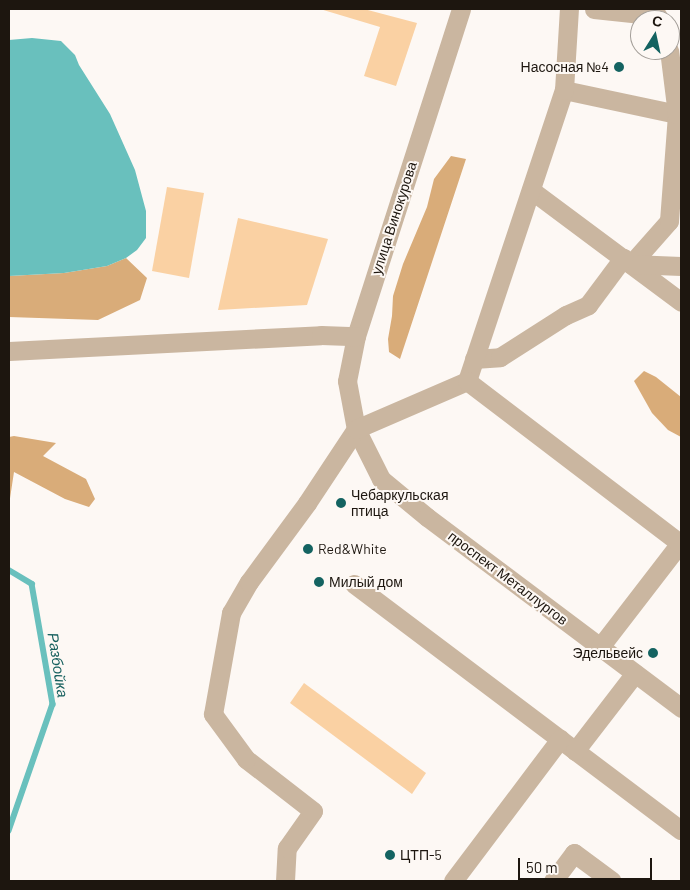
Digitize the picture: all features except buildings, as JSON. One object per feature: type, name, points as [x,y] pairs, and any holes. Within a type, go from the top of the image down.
[{"type":"street","name":"улица Винокурова","points":[[356,429],[347,381],[356,336],[461,9]]},
{"type":"street","points":[[284,881],[287,848],[313,811],[246,759],[213,714],[231,613],[249,582],[307,503],[356,429],[467,381],[564,90],[569,9]]},
{"type":"street","points":[[594,9],[630,12]]},
{"type":"street","points":[[474,360],[500,357],[566,315],[588,305],[627,261],[669,221],[676,114],[674,60]]},
{"type":"street","points":[[564,90],[676,114]]},
{"type":"street","points":[[531,190],[681,302]]},
{"type":"street","points":[[627,261],[681,266]]},
{"type":"street","points":[[9,351],[321,334],[356,336]]},
{"type":"street","points":[[467,381],[681,544],[600,647]]},
{"type":"street","name":"проспект Металлургов","points":[[356,429],[380,479],[427,517],[681,708]]},
{"type":"street","points":[[354,584],[681,830]]},
{"type":"street","points":[[575,751],[635,673]]},
{"type":"street","points":[[453,881],[560,739]]},
{"type":"street","points":[[552,881],[574,853],[612,881]]},
{"type":"shaded area","points":[[320,9],[364,9],[417,23],[396,86],[364,76],[380,27]]},
{"type":"shaded area","points":[[451,156],[466,159],[400,359],[389,352],[388,339],[393,296],[403,264],[427,207],[434,179]]},
{"type":"shaded area","points":[[167,187],[204,193],[189,278],[152,271]]},
{"type":"shaded area","points":[[238,218],[328,239],[307,305],[218,310]]},
{"type":"shaded area","points":[[126,258],[147,278],[140,300],[98,320],[9,317],[9,276],[64,273],[107,266]]},
{"type":"shaded area","points":[[644,371],[656,377],[681,397],[681,437],[668,430],[652,413],[634,381]]},
{"type":"shaded area","points":[[14,436],[56,443],[43,456],[86,479],[95,499],[89,507],[65,499],[14,472],[9,505],[9,437]]},
{"type":"shaded area","points":[[304,683],[426,773],[412,794],[290,703]]},
{"type":"water","points":[[32,38],[61,41],[75,55],[79,65],[110,114],[135,170],[146,211],[146,238],[137,250],[126,258],[107,266],[64,273],[9,276],[9,40]]},
{"type":"waterway","name":"Разбойка","points":[[9,570],[32,584],[53,704],[9,831]]},
{"type":"place","name":"Насосная №4","points":[[619,67]]},
{"type":"place","name":"Чебаркульская птица","points":[[341,503]]},
{"type":"place","name":"Red&White","points":[[308,549]]},
{"type":"place","name":"Милый дом","points":[[319,582]]},
{"type":"place","name":"Эдельвейс","points":[[653,653]]},
{"type":"place","name":"ЦТП-5","points":[[390,855]]}]
